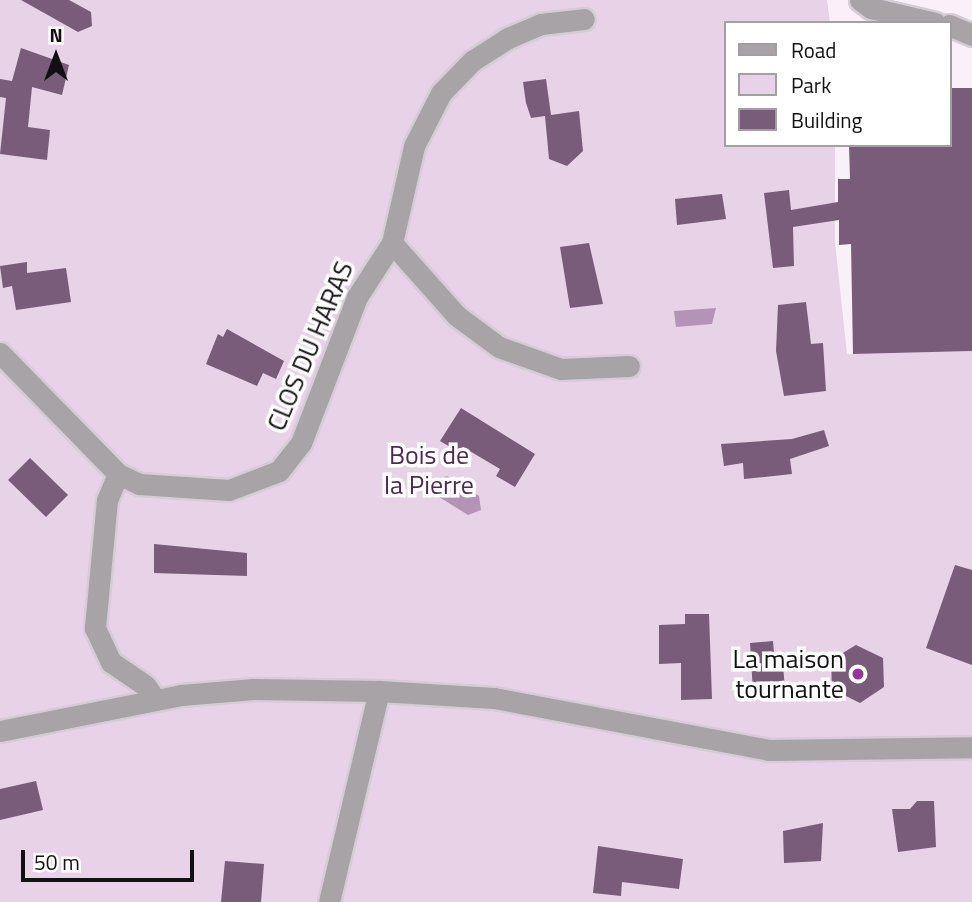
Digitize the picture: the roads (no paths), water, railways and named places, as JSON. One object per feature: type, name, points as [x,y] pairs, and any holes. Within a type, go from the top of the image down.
[{"type":"street","points":[[860,0],[871,8],[926,21]]},
{"type":"street","name":"CLOS DU HARAS","points":[[118,474],[139,484],[229,490],[279,471],[302,443],[357,297],[391,243],[419,130],[448,83],[516,34],[541,24],[584,19]]},
{"type":"street","points":[[951,26],[972,36]]},
{"type":"street","points":[[391,243],[457,316],[499,347],[561,369],[629,366]]},
{"type":"street","points":[[0,353],[118,474],[107,500],[95,628],[111,662],[146,685],[154,698]]},
{"type":"street","points":[[0,731],[154,698],[254,689],[379,691],[476,696],[768,750],[972,747]]},
{"type":"street","points":[[329,902],[379,691]]},
{"type":"place","name":"La maison tournante","points":[[858,674]]},
{"type":"park label","name":"Bois de la Pierre","points":[[429,470]]}]
